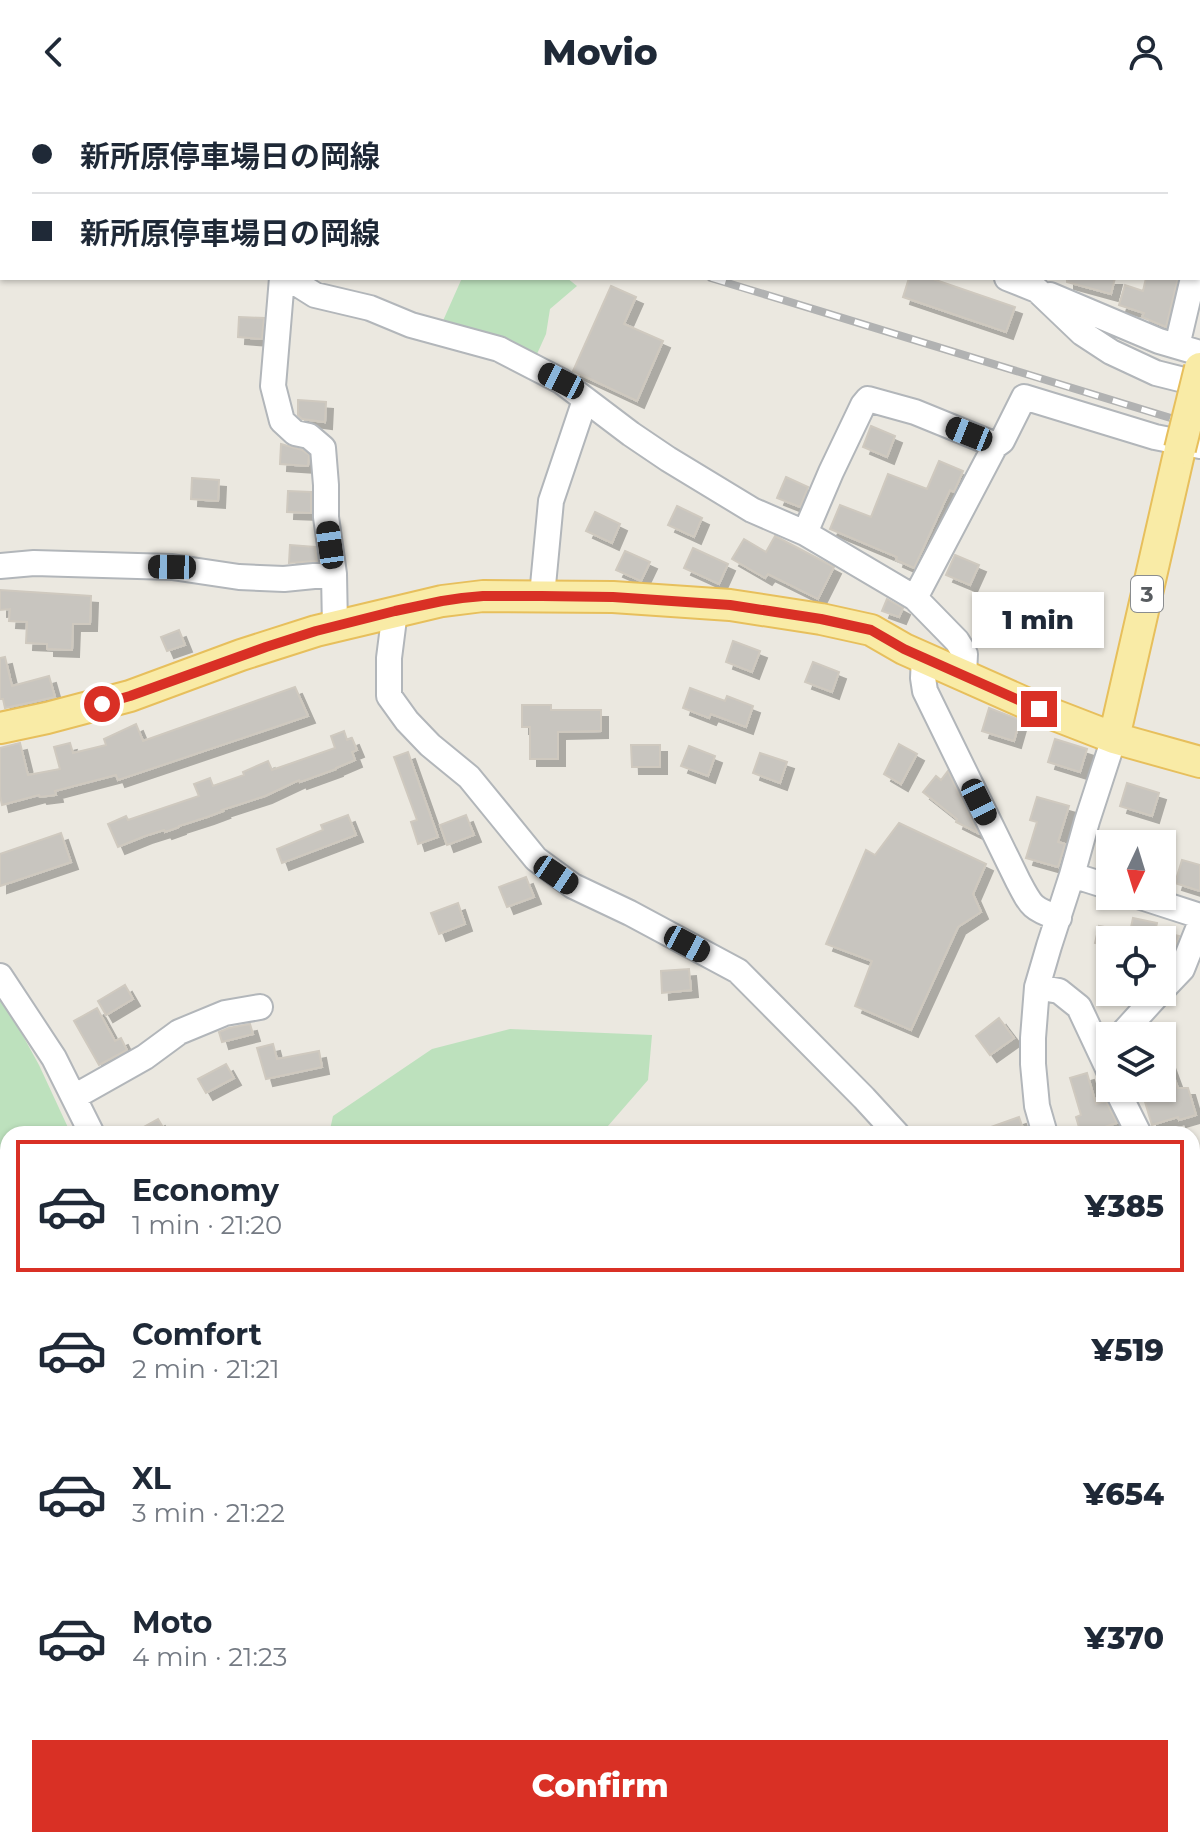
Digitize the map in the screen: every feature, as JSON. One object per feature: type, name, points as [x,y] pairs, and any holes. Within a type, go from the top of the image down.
[{"type":"main road","name":"3","points":[[1114,738],[1190,448],[1200,368]]},
{"type":"main road","points":[[0,728],[130,696],[241,655],[316,631],[395,611],[483,596],[613,597],[730,605],[806,616],[871,630],[904,649],[1039,709],[1114,738],[1200,762]]},
{"type":"street","points":[[282,280],[273,386],[282,421],[295,433],[309,436],[323,448],[326,517],[334,574],[335,627]]},
{"type":"street","points":[[291,280],[315,295],[370,308],[411,325],[499,349],[561,381],[668,459],[752,510],[805,533],[915,598],[957,641],[965,654],[964,675]]},
{"type":"street","points":[[1012,280],[1159,341],[1188,349],[1193,280]]},
{"type":"street","points":[[1037,290],[1082,333],[1111,352],[1156,373],[1200,384]]},
{"type":"street","points":[[915,598],[1024,397],[1190,448]]},
{"type":"street","points":[[805,533],[864,401],[868,399],[915,412],[996,445]]},
{"type":"street","points":[[542,596],[551,501],[585,400]]},
{"type":"street","points":[[0,566],[34,563],[172,567],[239,577],[284,579],[334,574]]},
{"type":"street","points":[[395,611],[389,658],[389,696],[430,745],[469,777],[536,859],[573,886],[738,971],[890,1126]]},
{"type":"street","points":[[924,657],[925,691],[1023,891],[1036,910],[1059,918]]},
{"type":"street","points":[[1043,1126],[1037,1106],[1033,1064],[1037,987],[1114,738]]},
{"type":"street","points":[[1072,875],[1096,883]]},
{"type":"street","points":[[1176,908],[1200,916]]},
{"type":"street","points":[[1176,975],[1182,969],[1200,924]]},
{"type":"street","points":[[0,976],[54,1058],[88,1126]]},
{"type":"street","points":[[1037,987],[1059,991],[1079,1007],[1096,1037]]},
{"type":"street","points":[[1133,1022],[1147,1006]]},
{"type":"street","points":[[74,1097],[145,1057],[179,1032],[225,1013],[260,1007]]},
{"type":"street","points":[[1123,1102],[1135,1126]]},
{"type":"green space","points":[[461,280],[570,280],[577,286],[550,309],[546,334],[537,354],[442,323]]},
{"type":"green space","points":[[0,994],[39,1065],[67,1126],[0,1126]]},
{"type":"green space","points":[[510,1029],[652,1035],[648,1080],[608,1126],[331,1126],[333,1116],[432,1049]]},
{"type":"building","points":[[908,280],[936,280],[1015,307],[1006,332],[903,297]]},
{"type":"building","points":[[1067,280],[1114,280],[1111,294]]},
{"type":"building","points":[[1146,280],[1178,280],[1166,327],[1142,317],[1144,313],[1119,305],[1125,285],[1143,291]]},
{"type":"building","points":[[611,286],[636,297],[624,324],[663,341],[637,401],[573,371]]},
{"type":"building","points":[[239,317],[264,318],[262,339],[238,337]]},
{"type":"building","points":[[298,400],[326,402],[325,422],[302,419],[298,415]]},
{"type":"building","points":[[871,426],[895,436],[887,457],[863,447]]},
{"type":"building","points":[[281,444],[309,455],[308,466],[280,464]]},
{"type":"building","points":[[939,461],[963,471],[954,492],[950,490],[914,568],[896,560],[897,557],[830,529],[840,505],[871,517],[888,474],[927,489]]},
{"type":"building","points":[[786,477],[808,487],[800,507],[777,498]]},
{"type":"building","points":[[192,478],[219,480],[218,501],[191,499]]},
{"type":"building","points":[[288,491],[311,492],[311,513],[287,512]]},
{"type":"building","points":[[677,506],[702,518],[694,537],[668,525]]},
{"type":"building","points":[[595,512],[620,524],[612,543],[586,531]]},
{"type":"building","points":[[775,536],[834,567],[818,599],[768,574],[765,578],[732,559],[744,539],[766,552]]},
{"type":"building","points":[[290,545],[315,547],[317,561],[289,563]]},
{"type":"building","points":[[693,548],[728,564],[719,584],[684,568]]},
{"type":"building","points":[[625,551],[650,562],[641,581],[616,570]]},
{"type":"building","points":[[955,555],[979,565],[970,585],[946,575]]},
{"type":"building","points":[[0,590],[91,596],[90,624],[73,624],[72,650],[47,649],[47,644],[26,643],[27,622],[9,621],[10,609],[0,610]]},
{"type":"building","points":[[887,599],[903,608],[899,617],[882,611]]},
{"type":"building","points":[[179,630],[185,645],[167,651],[161,637]]},
{"type":"building","points":[[733,641],[760,651],[752,672],[726,662]]},
{"type":"building","points":[[5,657],[12,686],[49,676],[55,697],[5,708],[3,699],[0,699],[0,658]]},
{"type":"building","points":[[813,662],[839,672],[832,692],[805,682]]},
{"type":"building","points":[[295,687],[308,716],[118,780],[116,775],[55,791],[56,795],[39,795],[2,805],[0,748],[20,743],[28,775],[60,769],[54,747],[70,743],[73,753],[106,745],[104,739],[136,724],[143,741]]},
{"type":"building","points":[[690,688],[725,701],[727,696],[753,706],[746,727],[683,708]]},
{"type":"building","points":[[522,705],[551,705],[551,710],[601,710],[601,731],[558,732],[558,759],[530,759],[530,727],[522,727]]},
{"type":"building","points":[[989,708],[1020,720],[1014,741],[982,731]]},
{"type":"building","points":[[344,731],[347,740],[352,738],[357,750],[352,752],[355,760],[265,796],[118,847],[108,824],[199,796],[194,784],[210,778],[213,786],[244,775],[243,772],[268,761],[272,770],[335,748],[331,736]]},
{"type":"building","points":[[1055,739],[1087,749],[1080,772],[1048,762]]},
{"type":"building","points":[[899,744],[917,754],[901,784],[884,774]]},
{"type":"building","points":[[631,745],[660,745],[660,767],[632,767]]},
{"type":"building","points":[[689,746],[715,756],[708,776],[681,766]]},
{"type":"building","points":[[408,752],[438,837],[418,844],[411,822],[417,820],[394,757]]},
{"type":"building","points":[[760,753],[787,762],[780,783],[753,773]]},
{"type":"building","points":[[948,771],[978,833],[956,822],[957,819],[923,792],[936,776],[941,780]]},
{"type":"building","points":[[1127,783],[1159,793],[1152,816],[1120,806]]},
{"type":"building","points":[[1037,797],[1069,806],[1058,842],[1065,844],[1058,867],[1026,858],[1037,822],[1030,820]]},
{"type":"building","points":[[348,815],[356,835],[282,863],[277,849],[323,830],[321,825]]},
{"type":"building","points":[[466,815],[474,835],[447,845],[440,825]]},
{"type":"building","points":[[899,823],[986,864],[973,894],[981,912],[958,927],[911,1030],[855,1006],[872,961],[826,944],[866,850],[875,855]]},
{"type":"building","points":[[61,833],[71,862],[0,886],[0,854]]},
{"type":"building","points":[[1182,860],[1200,865],[1200,891],[1176,883]]},
{"type":"building","points":[[526,877],[534,897],[507,907],[499,887]]},
{"type":"building","points":[[458,903],[465,924],[439,934],[431,913]]},
{"type":"building","points":[[1133,918],[1157,923],[1156,926],[1131,926]]},
{"type":"building","points":[[689,969],[691,990],[662,993],[661,971]]},
{"type":"building","points":[[125,985],[133,999],[106,1015],[98,1001]]},
{"type":"building","points":[[97,1008],[115,1041],[121,1038],[127,1050],[99,1065],[74,1021]]},
{"type":"building","points":[[999,1018],[1014,1038],[990,1055],[976,1036]]},
{"type":"building","points":[[250,1024],[253,1034],[222,1042],[219,1032]]},
{"type":"building","points":[[273,1044],[277,1059],[319,1051],[322,1067],[266,1079],[257,1048]]},
{"type":"building","points":[[226,1064],[234,1078],[206,1093],[198,1079]]},
{"type":"building","points":[[1087,1073],[1096,1104],[1106,1102],[1117,1123],[1079,1126],[1076,1117],[1081,1115],[1070,1078]]},
{"type":"building","points":[[1176,1083],[1178,1088],[1188,1088],[1196,1115],[1152,1125],[1145,1102],[1176,1102]]},
{"type":"building","points":[[1019,1117],[1022,1126],[994,1126]]},
{"type":"building","points":[[158,1119],[162,1126],[145,1126]]},
{"type":"railway","points":[[718,280],[1200,427]]},
{"type":"route","points":[[102,704],[316,631],[395,611],[462,598],[542,596],[730,605],[871,630],[904,649],[1039,709]]}]
